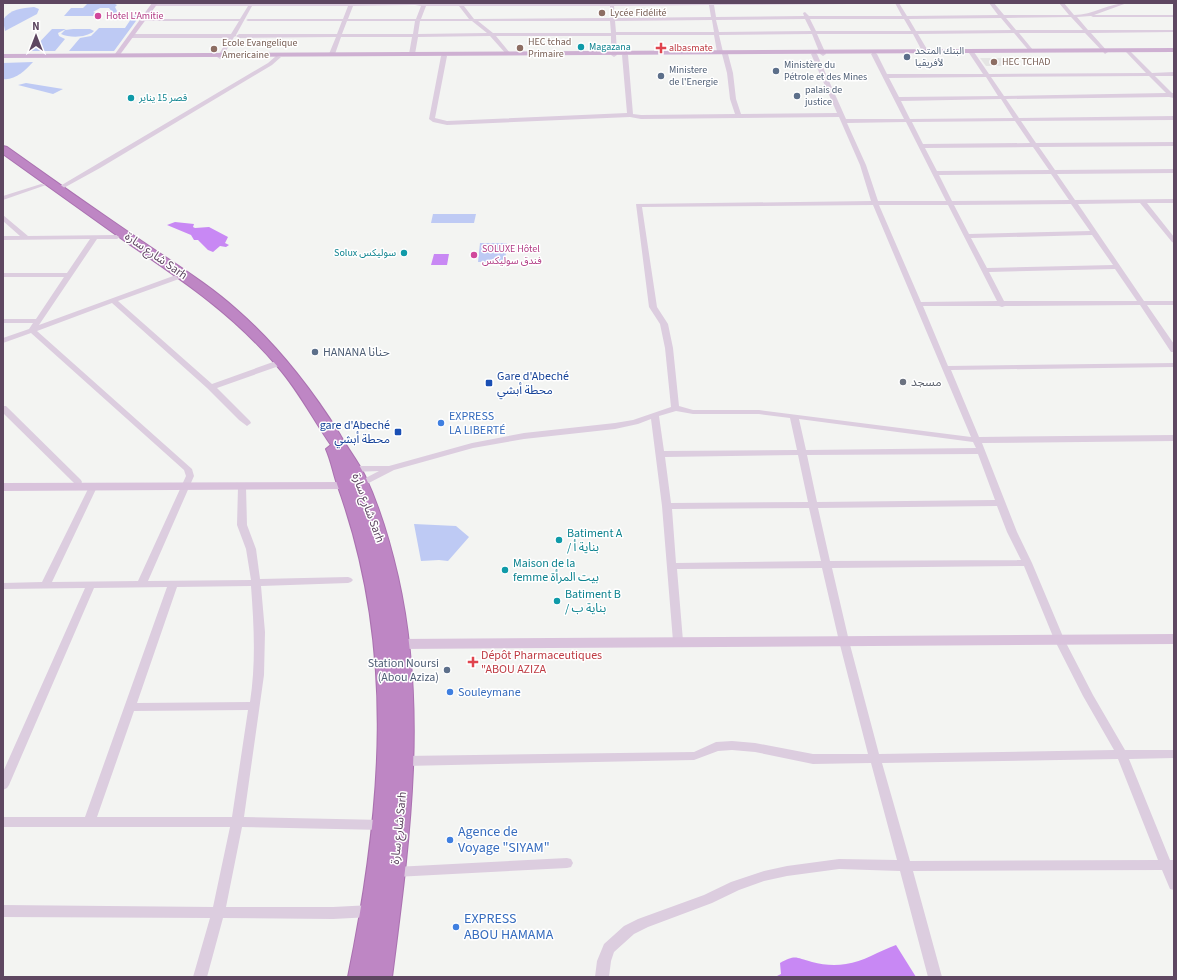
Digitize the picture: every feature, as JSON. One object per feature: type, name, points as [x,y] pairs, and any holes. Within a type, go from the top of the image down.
[{"type":"highway","name":"شارع سارة Sarh","points":[[3,149],[51,187],[227,315],[257,343],[308,403],[376,523],[389,572],[399,644],[404,712],[402,799],[395,872],[380,977]]},
{"type":"highway","name":"شارع سارة Sarh","points":[[3,156],[182,274],[234,314],[257,336],[296,380],[311,400],[351,480],[373,578],[380,619],[385,664],[387,713],[383,825],[372,911],[360,977]]},
{"type":"main road","points":[[819,53],[1030,50],[1174,51]]},
{"type":"main road","points":[[225,56],[444,56],[722,53],[874,54],[1174,51]]},
{"type":"main road","points":[[3,57],[46,60],[77,56],[507,53],[625,55],[722,53]]},
{"type":"main road","points":[[3,57],[117,55],[156,56]]},
{"type":"street","points":[[117,55],[154,4],[460,5],[612,3],[849,3]]},
{"type":"street","points":[[612,3],[614,54]]},
{"type":"street","points":[[801,3],[813,32],[842,118],[863,165],[875,202],[917,304],[981,451],[1000,504],[1027,563],[1058,639],[1088,696],[1122,755],[1170,865],[1174,885]]},
{"type":"street","points":[[897,3],[925,51]]},
{"type":"street","points":[[991,3],[1030,50]]},
{"type":"street","points":[[1061,3],[1104,51]]},
{"type":"street","points":[[1085,16],[1125,3]]},
{"type":"street","points":[[225,56],[254,4]]},
{"type":"street","points":[[412,54],[421,4]]},
{"type":"street","points":[[514,4],[514,19]]},
{"type":"street","points":[[710,4],[722,53],[730,72],[730,94],[733,105],[739,116]]},
{"type":"street","points":[[332,54],[352,5]]},
{"type":"street","points":[[460,5],[474,20],[492,35],[507,53]]},
{"type":"street","points":[[143,20],[474,20],[612,18],[1174,16]]},
{"type":"street","points":[[132,36],[1174,31]]},
{"type":"street","points":[[1129,52],[1172,95],[1174,100]]},
{"type":"street","points":[[972,53],[1174,350]]},
{"type":"street","points":[[874,54],[1002,305]]},
{"type":"street","points":[[625,55],[630,115]]},
{"type":"street","points":[[444,56],[432,119],[435,121],[448,123],[630,115],[641,117],[739,116],[908,120],[1174,118]]},
{"type":"street","points":[[3,198],[51,187],[104,163],[270,64],[278,57]]},
{"type":"street","points":[[885,76],[987,74],[1174,74]]},
{"type":"street","points":[[897,98],[1172,95]]},
{"type":"street","points":[[921,146],[1174,144]]},
{"type":"street","points":[[935,173],[1174,170]]},
{"type":"street","points":[[1142,201],[1171,233],[1174,241]]},
{"type":"street","points":[[675,408],[669,348],[664,324],[653,307],[638,205],[875,202],[950,203],[1174,201]]},
{"type":"street","points":[[3,217],[26,238]]},
{"type":"street","points":[[967,236],[1095,233]]},
{"type":"street","points":[[3,238],[94,238],[118,236]]},
{"type":"street","points":[[32,330],[94,238]]},
{"type":"street","points":[[984,270],[1118,267]]},
{"type":"street","points":[[3,275],[70,275]]},
{"type":"street","points":[[3,341],[176,277]]},
{"type":"street","points":[[112,300],[211,387],[234,412],[247,423]]},
{"type":"street","points":[[917,304],[1002,305],[1174,303]]},
{"type":"street","points":[[3,321],[37,321]]},
{"type":"street","points":[[32,330],[188,470],[190,476],[187,484],[142,584]]},
{"type":"street","points":[[211,387],[276,364]]},
{"type":"street","points":[[945,368],[1174,365]]},
{"type":"street","points":[[3,408],[78,482]]},
{"type":"street","points":[[3,481],[187,484],[242,487],[351,480],[472,446],[532,435],[615,426],[635,422],[675,408],[693,412],[759,412],[976,440],[1174,438]]},
{"type":"street","points":[[655,414],[667,506],[678,641]]},
{"type":"street","points":[[794,416],[844,640],[875,759],[906,866],[934,977]]},
{"type":"street","points":[[660,454],[981,451]]},
{"type":"street","points":[[3,487],[93,487],[351,480],[391,468]]},
{"type":"street","points":[[46,585],[93,487]]},
{"type":"street","points":[[200,977],[218,913],[237,822],[260,675],[260,632],[256,583],[251,549],[242,525],[242,487]]},
{"type":"street","points":[[667,506],[1000,504]]},
{"type":"street","points":[[673,566],[1027,563]]},
{"type":"street","points":[[5,589],[46,585],[256,583],[348,580]]},
{"type":"street","points":[[89,823],[173,584]]},
{"type":"street","points":[[3,785],[91,585]]},
{"type":"street","points":[[399,644],[1174,639]]},
{"type":"street","points":[[129,706],[255,706]]},
{"type":"street","points":[[404,761],[694,756],[712,748],[728,746],[763,749],[796,757],[813,759],[1174,754]]},
{"type":"street","points":[[3,822],[237,822],[383,825]]},
{"type":"street","points":[[395,872],[567,863]]},
{"type":"street","points":[[602,977],[604,961],[609,948],[629,930],[643,923],[708,899],[735,886],[764,876],[839,864],[906,866],[1170,865]]},
{"type":"street","points":[[3,911],[218,913],[333,913],[372,911]]},
{"type":"shaded area","points":[[88,3],[116,3],[115,4],[117,5],[115,7],[117,11],[116,13],[113,13],[109,8],[100,8],[93,12],[101,14],[101,16],[64,16],[71,8],[83,8]]},
{"type":"shaded area","points":[[34,7],[39,9],[37,14],[5,31],[3,20],[9,13]]},
{"type":"shaded area","points":[[141,14],[114,51],[69,51],[80,38],[91,36],[99,28],[125,28],[133,16]]},
{"type":"shaded area","points":[[52,29],[66,29],[58,33],[59,36],[65,39],[55,51],[31,51]]},
{"type":"shaded area","points":[[90,29],[94,31],[87,35],[78,37],[61,34],[65,30]]},
{"type":"shaded area","name":"HEC TCHAD","points":[[980,58],[1002,58],[1008,66],[986,66]]},
{"type":"shaded area","points":[[33,62],[15,77],[3,79],[3,63]]},
{"type":"shaded area","points":[[26,83],[63,89],[53,94],[18,85]]},
{"type":"shaded area","points":[[433,214],[476,214],[474,223],[431,223]]},
{"type":"shaded area","points":[[175,222],[194,224],[193,227],[195,228],[209,227],[228,237],[225,243],[229,245],[226,247],[220,246],[213,252],[208,250],[198,240],[194,240],[191,235],[167,225]]},
{"type":"shaded area","points":[[480,243],[507,243],[505,262],[478,262]]},
{"type":"shaded area","points":[[434,254],[449,254],[447,265],[431,265]]},
{"type":"shaded area","points":[[414,524],[456,526],[469,537],[448,561],[421,561]]},
{"type":"shaded area","points":[[896,945],[916,977],[775,977],[781,974],[780,963],[790,958],[816,963],[842,965],[859,961]]},
{"type":"place","name":"Lycée Fidélité","points":[[602,13]]},
{"type":"place","name":"Hotel L'Amitie","points":[[98,16]]},
{"type":"place","name":"Magazana","points":[[581,47]]},
{"type":"place","name":"HEC tchad Primaire","points":[[520,48]]},
{"type":"place","name":"albasmate","points":[[661,48]]},
{"type":"place","name":"Ecole Evangelique Americaine","points":[[214,49]]},
{"type":"place","name":"البنك المتحد لأفريقيا","points":[[907,57]]},
{"type":"place","name":"HEC TCHAD","points":[[994,62]]},
{"type":"place","name":"Ministère du Pétrole et des Mines","points":[[776,71]]},
{"type":"place","name":"Ministere de l'Energie","points":[[661,76]]},
{"type":"place","name":"palais de justice","points":[[797,96]]},
{"type":"place","name":"قصر 15 يناير","points":[[131,98]]},
{"type":"place","name":"Solux سوليكس","points":[[404,253]]},
{"type":"place","name":"SOLUXE Hôtel فندق سوليكس","points":[[474,255]]},
{"type":"place","name":"HANANA حنانا","points":[[315,352]]},
{"type":"place","name":"مسجد","points":[[903,382]]},
{"type":"place","name":"Gare d'Abeché محطة أبشي","points":[[489,383]]},
{"type":"place","name":"EXPRESS LA LIBERTÉ","points":[[441,423]]},
{"type":"place","name":"gare d'Abeché محطة أبشي","points":[[398,432]]},
{"type":"place","name":"Batiment A / بناية أ","points":[[559,540]]},
{"type":"place","name":"Maison de la femme بيت المرأة","points":[[505,570]]},
{"type":"place","name":"Batiment B / بناية ب","points":[[557,601]]},
{"type":"place","name":"Dépôt Pharmaceutiques \"ABOU AZIZA","points":[[473,662]]},
{"type":"place","name":"Station Noursi (Abou Aziza)","points":[[447,670]]},
{"type":"place","name":"Souleymane","points":[[450,692]]},
{"type":"place","name":"Agence de Voyage \"SIYAM\"","points":[[450,840]]},
{"type":"place","name":"EXPRESS ABOU HAMAMA","points":[[456,927]]}]
